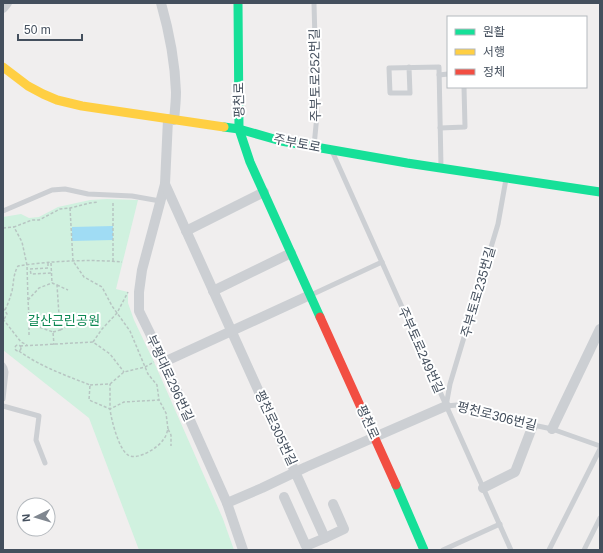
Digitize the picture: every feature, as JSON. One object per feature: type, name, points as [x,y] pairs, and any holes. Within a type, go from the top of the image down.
[{"type":"main road","name":"평천로","points":[[238,3],[239,130],[250,162],[375,437],[424,550]]},
{"type":"main road","name":"주부토로","points":[[3,67],[36,90],[57,100],[82,106],[239,130],[281,141],[332,150],[600,192]]},
{"type":"street","points":[[3,8],[7,3]]},
{"type":"street","name":"부평대로296번길","points":[[161,3],[167,24],[174,65],[176,92],[171,119],[165,184],[142,270],[139,292],[139,311],[159,362],[227,503],[243,550]]},
{"type":"street","name":"부평대로296번길","points":[[165,184],[231,331]]},
{"type":"street","points":[[186,231],[264,192]]},
{"type":"street","points":[[213,291],[291,253]]},
{"type":"street","points":[[159,362],[310,295]]},
{"type":"street","points":[[552,429],[600,329]]},
{"type":"street","name":"평천로305번길","points":[[231,331],[296,472]]},
{"type":"street","name":"평천로306번길","points":[[375,437],[446,406]]},
{"type":"street","points":[[483,488],[515,472],[533,425]]},
{"type":"street","name":"평천로305번길","points":[[227,503],[375,437]]},
{"type":"street","points":[[296,472],[325,538]]},
{"type":"street","points":[[284,497],[307,548],[344,529],[333,504]]},
{"type":"lane","name":"주부토로252번길","points":[[314,3],[317,115],[314,147]]},
{"type":"lane","points":[[409,67],[410,93],[390,93],[389,68],[409,67],[439,67],[441,168]]},
{"type":"lane","points":[[439,75],[447,74]]},
{"type":"lane","points":[[440,128],[465,127],[464,88]]},
{"type":"lane","name":"주부토로249번길","points":[[332,150],[511,550]]},
{"type":"lane","name":"주부토로235번길","points":[[446,406],[450,384],[498,224],[506,178]]},
{"type":"lane","points":[[3,211],[52,190],[65,189],[88,194],[132,196],[160,201]]},
{"type":"lane","points":[[310,295],[382,262]]},
{"type":"lane","points":[[3,365],[6,372],[3,399]]},
{"type":"lane","name":"평천로306번길","points":[[446,406],[457,405],[552,429],[600,447]]},
{"type":"lane","points":[[3,406],[39,416],[36,440],[45,463]]},
{"type":"lane","points":[[549,550],[600,447]]},
{"type":"lane","points":[[584,550],[600,518]]},
{"type":"lane","points":[[443,550],[500,524]]},
{"type":"path","points":[[3,228],[14,227],[32,220],[39,220],[60,209],[101,202]]},
{"type":"path","points":[[112,261],[114,202]]},
{"type":"path","points":[[70,208],[73,262],[84,277],[102,288],[112,306],[130,331],[148,374],[157,385],[159,400],[166,413],[168,429],[171,435],[171,446]]},
{"type":"path","points":[[14,227],[22,242],[27,265],[30,337]]},
{"type":"path","points":[[5,310],[12,290],[14,273],[18,266],[73,262],[122,262]]},
{"type":"path","points":[[49,263],[52,283]]},
{"type":"path","points":[[49,263],[48,268],[30,269],[31,274],[51,273]]},
{"type":"path","points":[[28,300],[39,288],[52,283],[68,290]]},
{"type":"path","points":[[57,285],[60,330]]},
{"type":"path","points":[[93,342],[102,329],[117,313],[128,292]]},
{"type":"path","points":[[3,308],[7,314],[3,320],[21,342],[27,345]]},
{"type":"path","points":[[29,317],[39,327],[53,332],[70,325]]},
{"type":"path","points":[[53,332],[54,344]]},
{"type":"path","points":[[124,372],[110,354],[93,342],[27,345],[17,346],[15,348],[16,351],[19,351],[30,359],[44,366],[90,385],[110,384],[124,372],[159,362]]},
{"type":"path","points":[[19,351],[21,349],[20,346]]},
{"type":"path","points":[[110,384],[110,416],[123,450],[128,456],[144,454],[155,448],[164,440],[168,429]]},
{"type":"path","points":[[90,385],[90,400],[110,409]]},
{"type":"path","points":[[110,409],[124,402],[159,400]]},
{"type":"green space","name":"갈산근린공원","points":[[90,200],[138,200],[116,289],[128,292],[128,303],[134,320],[223,519],[234,550],[139,550],[89,418],[3,350],[3,217],[21,214],[29,218],[39,217],[58,207]]},
{"type":"water","points":[[113,226],[113,240],[72,241],[72,227]]},
{"type":"traffic: fast","points":[[238,3],[239,129],[250,162],[320,317]]},
{"type":"traffic: fast","points":[[224,127],[239,129],[281,141],[407,163],[600,192]]},
{"type":"traffic: fast","points":[[396,485],[424,550]]},
{"type":"traffic: slow","points":[[3,67],[28,86],[57,100],[82,106],[224,127]]},
{"type":"traffic: jam","points":[[320,317],[396,485]]}]
